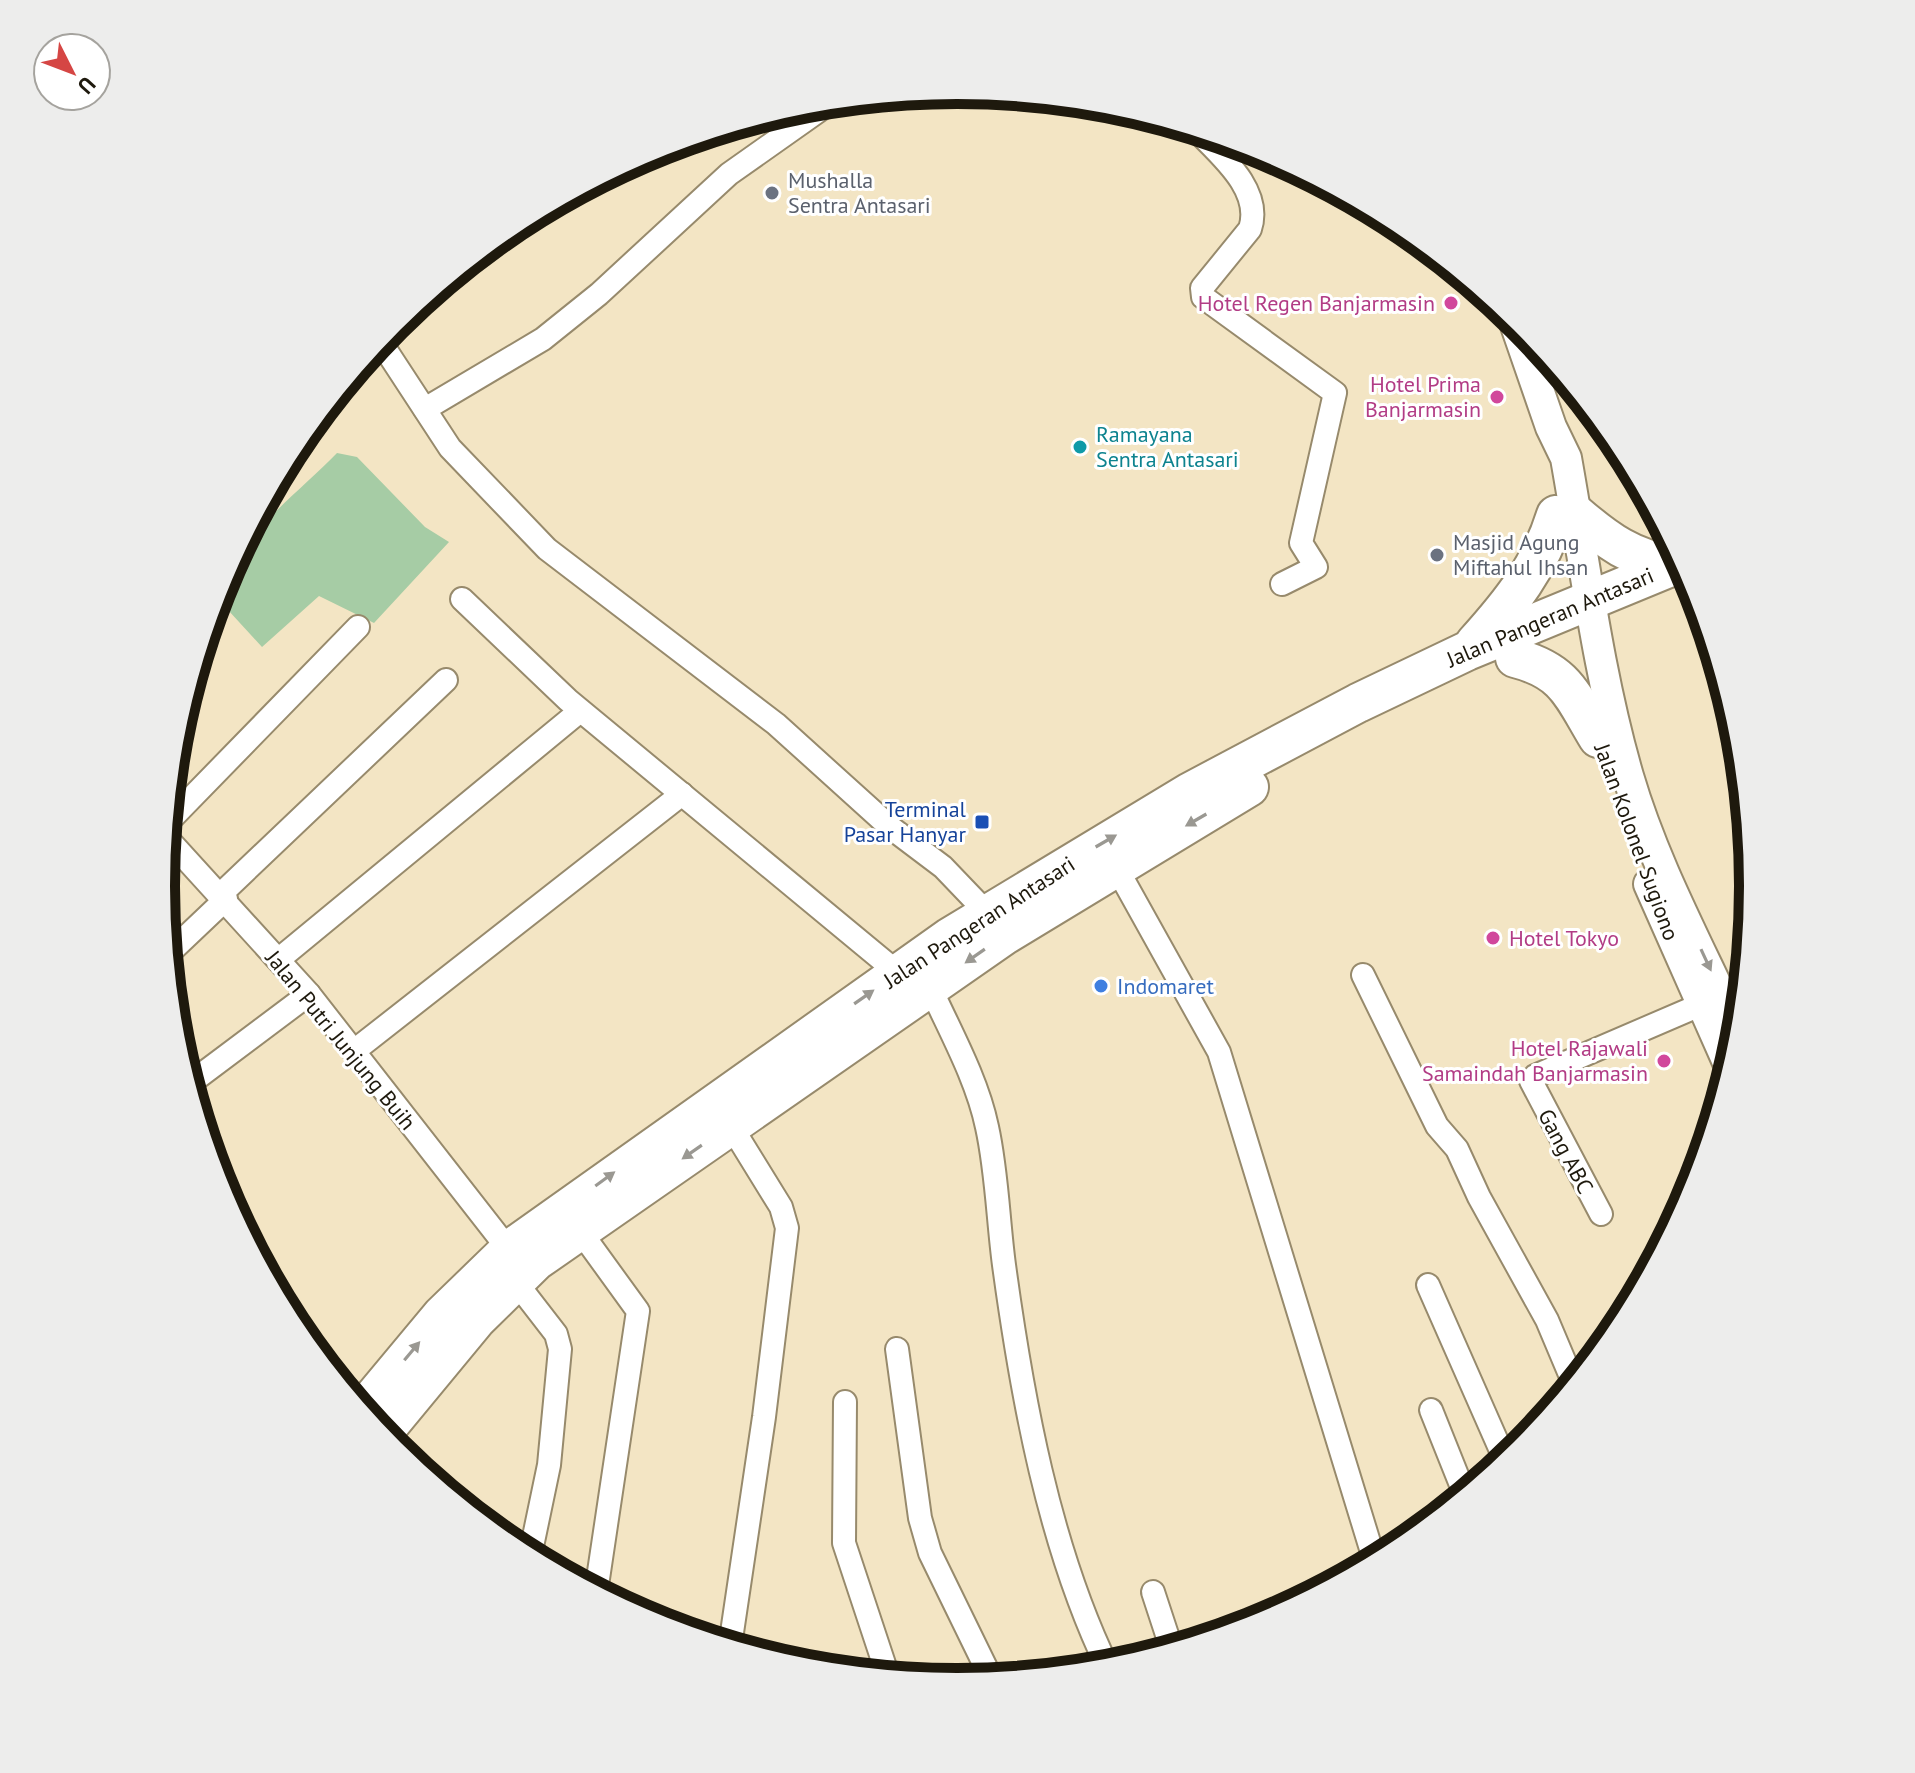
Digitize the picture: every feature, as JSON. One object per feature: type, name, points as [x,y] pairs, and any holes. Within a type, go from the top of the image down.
[{"type":"highway","points":[[1467,651],[1531,575],[1566,515],[1625,551],[1649,562],[1671,567]]},
{"type":"highway","name":"Jalan Pangeran Antasari","points":[[369,1402],[442,1315],[914,980],[988,914],[1190,792],[1358,703],[1467,651],[1584,614],[1674,574]]},
{"type":"highway","name":"Jalan Pangeran Antasari","points":[[914,980],[1005,935],[1254,784],[1345,735],[1515,658],[1584,614]]},
{"type":"highway","points":[[1515,658],[1551,670],[1562,681],[1598,738]]},
{"type":"highway","name":"Jalan Pangeran Antasari","points":[[390,1425],[467,1331],[512,1265],[580,1231],[731,1126],[833,1036]]},
{"type":"main road","points":[[1523,346],[1551,427],[1566,458],[1566,515],[1584,614]]},
{"type":"main road","name":"Jalan Kolonel Sugiono","points":[[1584,614],[1598,738],[1636,855],[1722,1051]]},
{"type":"main road","name":"Jalan Kolonel Sugiono","points":[[1584,614],[1651,841],[1729,1013]]},
{"type":"street","points":[[425,409],[543,339],[599,294],[729,174],[807,119]]},
{"type":"street","points":[[1213,148],[1239,174],[1254,218],[1250,229],[1202,288],[1203,297],[1335,393],[1301,543],[1316,567],[1282,584]]},
{"type":"street","points":[[387,352],[450,448],[547,549],[776,724],[890,827],[943,867],[988,914]]},
{"type":"street","points":[[462,599],[499,638],[580,711],[914,980],[988,1127],[1014,1336],[1031,1421],[1071,1572],[1103,1655]]},
{"type":"street","points":[[179,810],[358,627]]},
{"type":"street","points":[[178,944],[446,680]]},
{"type":"street","points":[[278,960],[580,711]]},
{"type":"street","points":[[354,1051],[682,794]]},
{"type":"street","name":"Jalan Putri Junjung Buih","points":[[176,848],[309,994],[354,1051],[512,1265],[556,1334],[560,1349],[549,1465],[533,1543]]},
{"type":"street","points":[[1116,867],[1219,1052],[1371,1550]]},
{"type":"street","points":[[1363,975],[1437,1126],[1457,1149],[1479,1197],[1547,1320],[1570,1373]]},
{"type":"street","points":[[199,1076],[309,994]]},
{"type":"street","name":"Gang ABC","points":[[1601,1214],[1531,1081],[1535,1076],[1700,1005]]},
{"type":"street","points":[[731,1126],[781,1207],[787,1228],[764,1417],[732,1635]]},
{"type":"street","points":[[580,1231],[638,1311],[598,1581]]},
{"type":"street","points":[[1428,1285],[1501,1450]]},
{"type":"street","points":[[897,1349],[920,1518],[930,1553],[986,1668]]},
{"type":"street","points":[[845,1402],[844,1543],[884,1665]]},
{"type":"street","points":[[1431,1410],[1461,1485]]},
{"type":"street","points":[[1153,1592],[1169,1639]]},
{"type":"green space","points":[[337,453],[357,457],[425,527],[449,542],[374,623],[319,596],[262,647],[227,609],[265,524]]},
{"type":"place","name":"Mushalla Sentra Antasari","points":[[772,193]]},
{"type":"place","name":"Hotel Regen Banjarmasin","points":[[1451,303]]},
{"type":"place","name":"Hotel Prima Banjarmasin","points":[[1497,397]]},
{"type":"place","name":"Ramayana Sentra Antasari","points":[[1080,447]]},
{"type":"place","name":"Masjid Agung Miftahul Ihsan","points":[[1437,555]]},
{"type":"place","name":"Terminal Pasar Hanyar","points":[[982,822]]},
{"type":"place","name":"Hotel Tokyo","points":[[1493,938]]},
{"type":"place","name":"Indomaret","points":[[1101,986]]},
{"type":"place","name":"Hotel Rajawali Samaindah Banjarmasin","points":[[1664,1061]]}]
